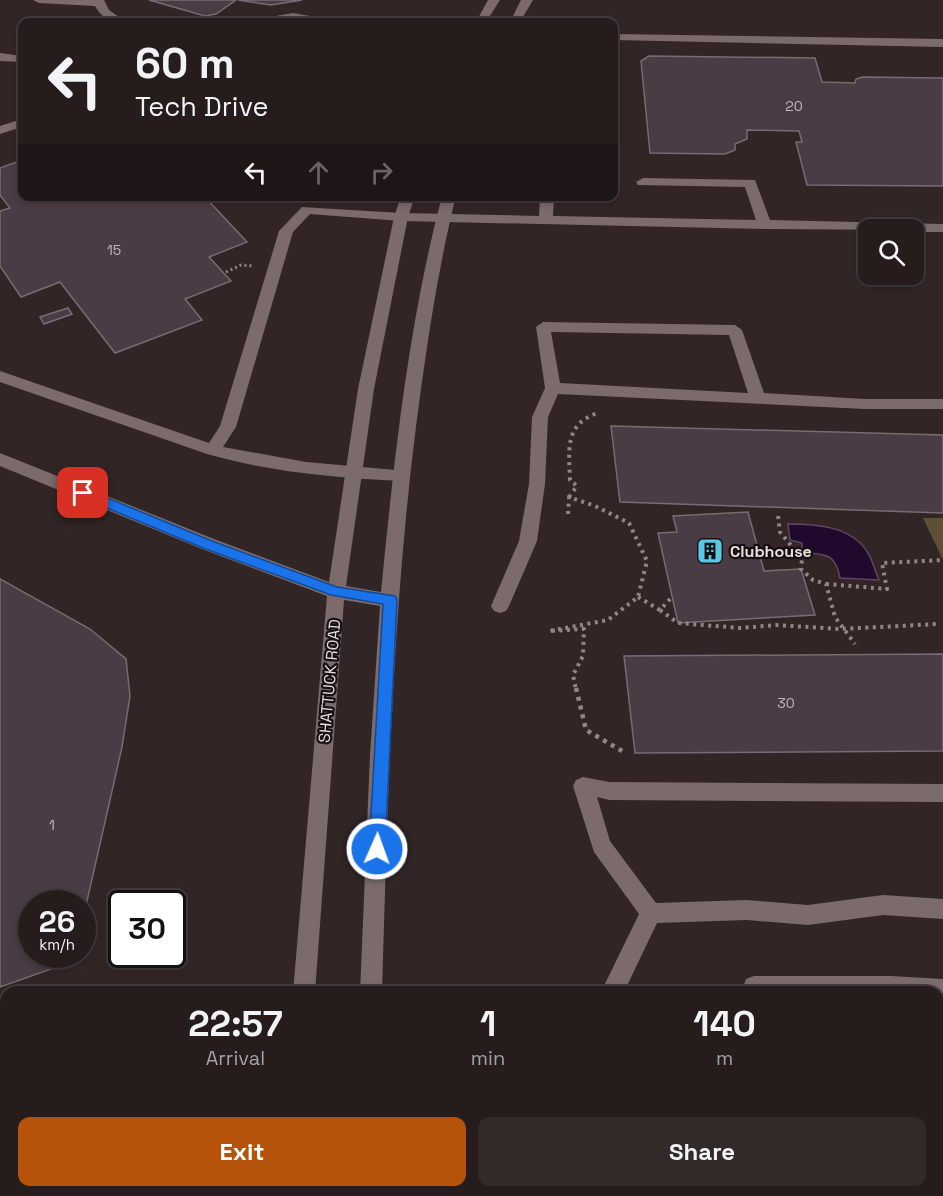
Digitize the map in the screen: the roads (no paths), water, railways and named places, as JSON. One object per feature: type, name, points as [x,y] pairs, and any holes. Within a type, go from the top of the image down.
[{"type":"street","points":[[39,0],[98,1],[104,12],[114,18]]},
{"type":"street","points":[[483,18],[494,0]]},
{"type":"street","points":[[517,18],[527,0]]},
{"type":"street","points":[[285,18],[293,16],[306,18]]},
{"type":"street","points":[[618,37],[943,43]]},
{"type":"street","points":[[0,58],[18,60]]},
{"type":"street","points":[[0,130],[18,124]]},
{"type":"street","points":[[643,182],[750,183],[765,225]]},
{"type":"street","name":"SHATTUCK ROAD","points":[[304,986],[336,592],[366,389],[401,217],[406,201]]},
{"type":"street","points":[[371,986],[382,718],[401,475],[432,267],[448,201]]},
{"type":"street","points":[[546,220],[547,201]]},
{"type":"street","points":[[213,450],[228,427],[286,231],[306,203],[401,217],[943,228]]},
{"type":"street","points":[[500,606],[528,541],[537,484],[540,417],[553,388],[543,327],[735,330],[758,399]]},
{"type":"street","points":[[0,376],[213,450],[247,459],[352,472],[401,475]]},
{"type":"street","points":[[553,388],[865,404],[943,404]]},
{"type":"street","points":[[0,459],[208,544],[336,592],[390,600]]},
{"type":"street","points":[[651,913],[601,845],[583,786],[609,791],[943,793]]},
{"type":"street","points":[[651,913],[747,910],[808,915],[882,906],[943,909]]},
{"type":"street","points":[[615,986],[651,913]]},
{"type":"place","name":"Clubhouse","points":[[710,551]]}]
